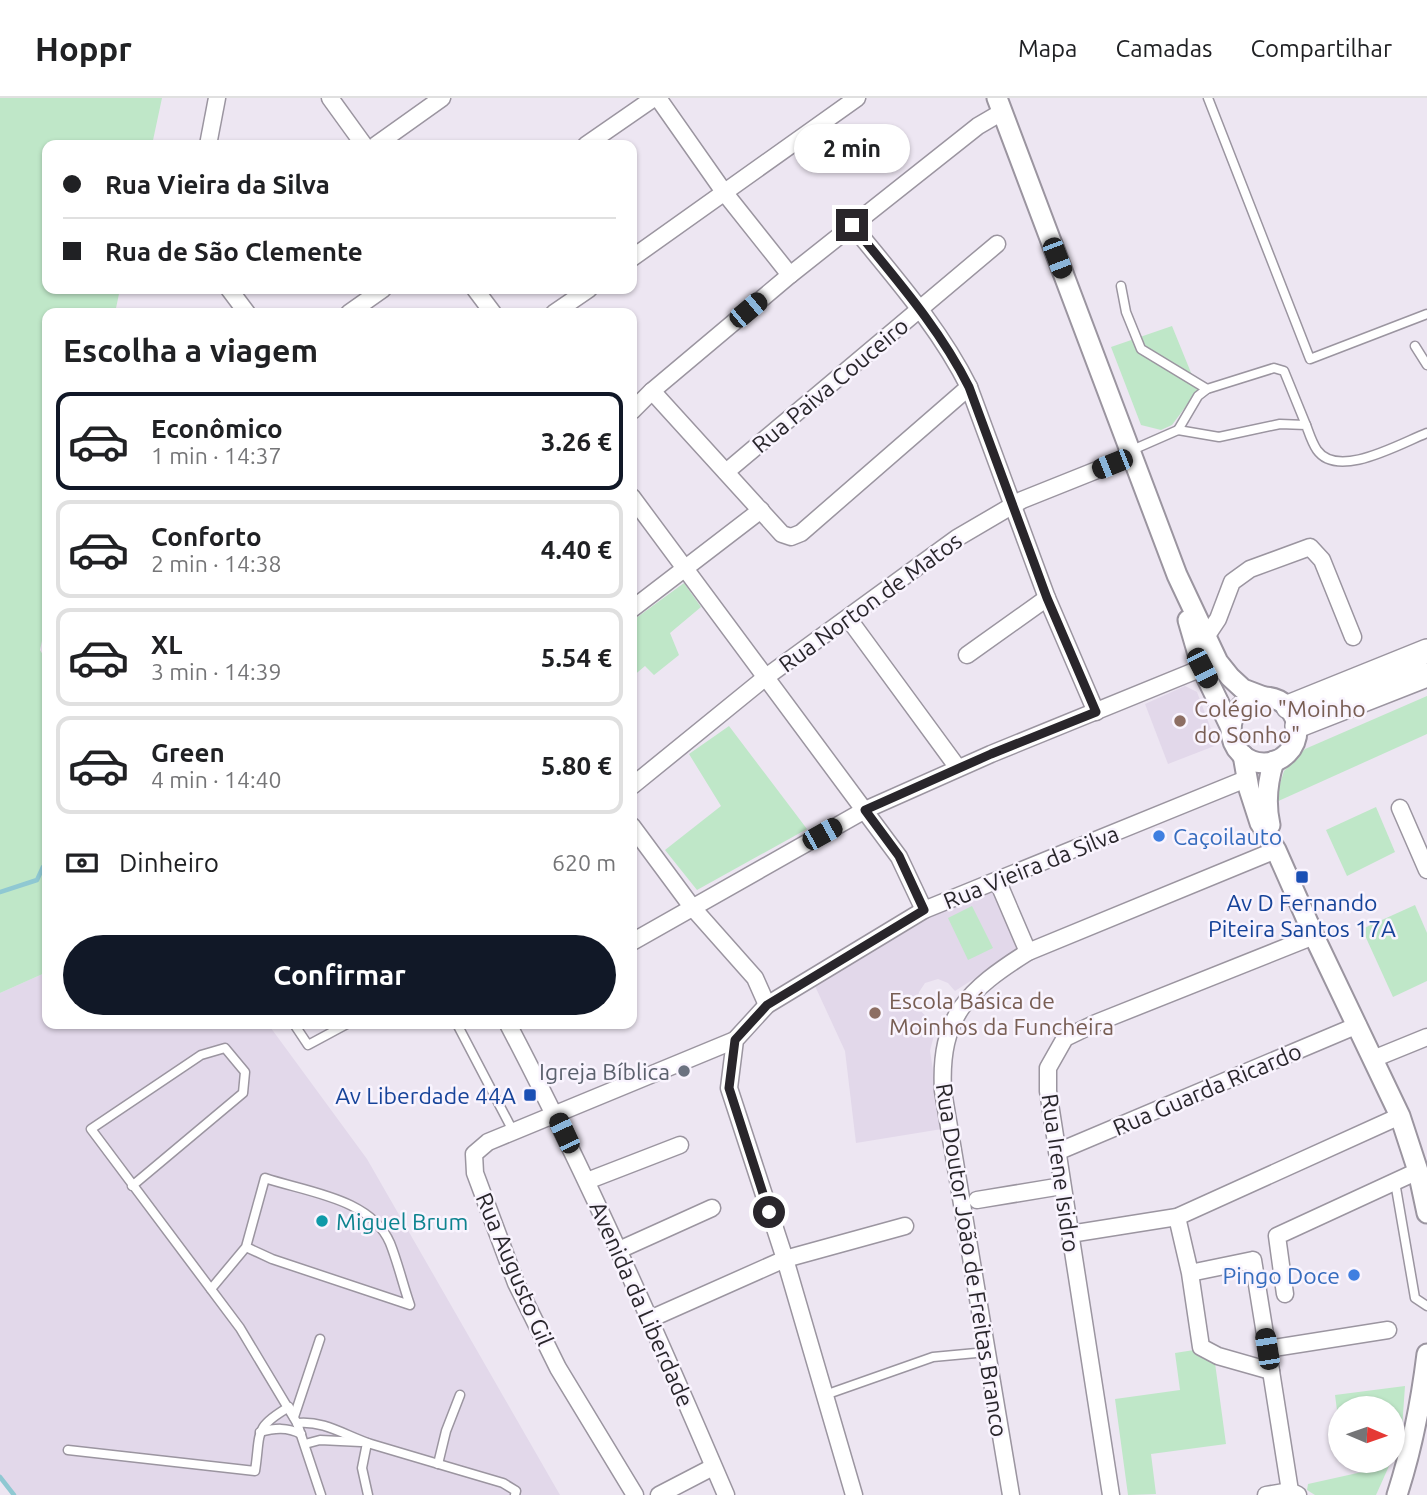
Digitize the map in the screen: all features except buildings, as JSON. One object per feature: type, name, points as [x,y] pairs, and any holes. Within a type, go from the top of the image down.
[{"type":"main road","points":[[1292,717],[1427,651]]},
{"type":"main road","points":[[1292,717],[1427,675]]},
{"type":"street","points":[[209,140],[217,98]]},
{"type":"street","points":[[330,98],[360,140]]},
{"type":"street","points":[[383,140],[442,98]]},
{"type":"street","points":[[593,140],[656,98],[724,192],[790,275]]},
{"type":"street","points":[[637,254],[857,98]]},
{"type":"street","points":[[637,406],[790,275],[978,126],[1000,105],[1177,575],[1206,637],[1218,662],[1230,677],[1244,689],[1277,699],[1292,717],[1296,738],[1292,748],[1284,756],[1274,761],[1257,762],[1243,755]]},
{"type":"street","points":[[852,225],[943,341],[969,387],[1011,507],[1096,712]]},
{"type":"street","name":"Rua Paiva Couceiro","points":[[726,472],[997,244]]},
{"type":"street","points":[[356,308],[376,294]]},
{"type":"street","points":[[561,308],[582,294]]},
{"type":"street","points":[[652,391],[782,534],[795,537],[969,387]]},
{"type":"street","name":"Rua Norton de Matos","points":[[637,782],[766,677],[957,538],[1011,507],[1131,453]]},
{"type":"street","points":[[637,503],[899,856],[924,910]]},
{"type":"street","points":[[637,605],[761,510]]},
{"type":"street","points":[[1206,637],[1218,619],[1232,582],[1250,569],[1310,547],[1322,560],[1353,637]]},
{"type":"street","points":[[1177,575],[1202,668],[1231,728],[1232,738],[1243,755],[1246,779],[1261,823],[1399,1116],[1418,1171],[1427,1213]]},
{"type":"street","points":[[967,655],[1047,598]]},
{"type":"street","points":[[848,618],[958,768]]},
{"type":"street","points":[[637,939],[865,810],[958,768],[1202,668]]},
{"type":"street","points":[[1231,728],[1241,706],[1264,697]]},
{"type":"street","points":[[1274,761],[1268,781],[1266,810],[1276,850]]},
{"type":"street","name":"Rua Vieira da Silva","points":[[735,1040],[767,1005],[924,910],[1246,779]]},
{"type":"street","points":[[1400,808],[1427,870]]},
{"type":"street","points":[[637,833],[692,907],[755,978],[767,1005]]},
{"type":"street","name":"Rua Doutor João de Freitas Branco","points":[[1010,1495],[943,1091],[942,1065],[951,1022],[964,1001],[994,974],[1028,952],[1276,850]]},
{"type":"street","points":[[998,882],[1028,952]]},
{"type":"street","name":"Rua Irene Isidro","points":[[1111,1495],[1062,1186],[1048,1091],[1048,1068],[1065,1038],[1096,1023],[1314,936]]},
{"type":"street","name":"Rua Guarda Ricardo","points":[[1057,1152],[1358,1026]]},
{"type":"street","name":"Avenida da Liberdade","points":[[511,1029],[555,1114],[619,1250],[726,1495]]},
{"type":"street","points":[[1373,1059],[1427,1037]]},
{"type":"street","points":[[735,1040],[729,1088],[785,1259],[854,1495]]},
{"type":"street","name":"Rua Augusto Gil","points":[[635,1495],[552,1356],[516,1283],[475,1172],[474,1154],[488,1142],[735,1040]]},
{"type":"street","points":[[704,1053],[731,1069]]},
{"type":"street","points":[[1070,1234],[1177,1217],[1399,1116]]},
{"type":"street","points":[[587,1181],[680,1144]]},
{"type":"street","points":[[1285,1294],[1277,1236],[1418,1171]]},
{"type":"street","points":[[977,1200],[1062,1186]]},
{"type":"street","points":[[619,1250],[712,1208]]},
{"type":"street","points":[[1177,1217],[1190,1273],[1201,1347],[1218,1356],[1271,1371]]},
{"type":"street","points":[[650,1319],[785,1259],[905,1226]]},
{"type":"street","points":[[1190,1273],[1253,1260],[1294,1493],[1266,1495]]},
{"type":"street","points":[[1267,1349],[1388,1330]]},
{"type":"street","points":[[1397,1495],[1417,1426],[1427,1354]]},
{"type":"street","points":[[659,1495],[713,1467]]},
{"type":"lane","points":[[1208,98],[1310,359],[1427,314]]},
{"type":"lane","points":[[1121,286],[1126,312],[1141,349],[1208,389]]},
{"type":"lane","points":[[1415,346],[1427,365]]},
{"type":"lane","points":[[1131,453],[1178,430],[1198,396],[1208,389],[1274,368],[1284,371],[1317,451],[1330,461],[1349,463],[1427,433]]},
{"type":"lane","points":[[1178,430],[1219,438],[1280,424],[1306,425]]},
{"type":"lane","points":[[297,1029],[308,1045],[338,1029]]},
{"type":"lane","points":[[460,1029],[513,1132]]},
{"type":"lane","points":[[132,1186],[243,1093],[245,1072],[225,1048],[201,1055],[91,1129],[132,1186],[240,1328],[289,1407],[305,1444],[321,1495]]},
{"type":"lane","points":[[211,1289],[246,1247],[265,1178],[336,1200],[368,1214],[389,1241],[410,1305],[272,1259],[246,1247]]},
{"type":"lane","points":[[1395,1182],[1415,1298],[1427,1306]]},
{"type":"lane","points":[[295,1420],[320,1339]]},
{"type":"lane","points":[[825,1395],[933,1357],[987,1352]]},
{"type":"lane","points":[[438,1464],[446,1431],[460,1395]]},
{"type":"lane","points":[[68,1450],[255,1471],[261,1428],[272,1417],[289,1407]]},
{"type":"lane","points":[[295,1420],[326,1426],[366,1443],[503,1483],[516,1491],[515,1495]]},
{"type":"lane","points":[[260,1432],[276,1428],[292,1429],[301,1434]]},
{"type":"lane","points":[[305,1444],[320,1440],[366,1443]]},
{"type":"lane","points":[[366,1443],[362,1468],[368,1495]]},
{"type":"shaded area","name":"Colégio \"Moinho do Sonho\"","points":[[1185,686],[1197,692],[1217,745],[1168,764],[1145,704]]},
{"type":"shaded area","name":"Escola Básica de Moinhos da Funcheira","points":[[995,887],[1017,951],[955,991],[948,983],[938,979],[925,983],[919,992],[916,1006],[936,1027],[930,1051],[942,1129],[856,1143],[845,1051],[815,986],[929,918]]},
{"type":"shaded area","points":[[42,974],[42,1029],[272,1029],[367,1159],[560,1495],[11,1495],[0,1476],[0,993]]},
{"type":"green space","points":[[0,98],[162,98],[153,140],[42,140],[42,294],[119,294],[116,308],[42,308],[42,974],[0,993]]},
{"type":"green space","points":[[1172,326],[1198,390],[1172,425],[1161,430],[1141,425],[1111,347]]},
{"type":"green space","points":[[684,583],[701,607],[670,633],[679,655],[654,675],[645,666],[637,673],[637,617]]},
{"type":"green space","points":[[1427,696],[1427,734],[1274,803],[1284,771],[1305,749]]},
{"type":"green space","points":[[729,726],[807,829],[697,890],[665,850],[721,806],[689,754]]},
{"type":"green space","points":[[1376,807],[1395,852],[1347,876],[1326,830]]},
{"type":"green space","points":[[1415,905],[1427,933],[1427,981],[1393,997],[1362,929]]},
{"type":"green space","points":[[972,906],[993,948],[968,960],[948,918]]},
{"type":"green space","points":[[1194,1350],[1215,1363],[1226,1444],[1151,1454],[1156,1494],[1128,1495],[1115,1399],[1180,1390],[1175,1353]]},
{"type":"green space","points":[[1405,1386],[1404,1396],[1335,1395]]},
{"type":"green space","points":[[1353,1474],[1385,1474],[1376,1495],[1315,1495],[1307,1490],[1308,1484]]},
{"type":"waterway","points":[[0,892],[37,880],[42,869]]},
{"type":"waterway","points":[[0,1477],[14,1495]]},
{"type":"place","name":"Colégio \"Moinho do Sonho\"","points":[[1180,721]]},
{"type":"place","name":"Caçoilauto","points":[[1159,836]]},
{"type":"place","name":"Av D Fernando Piteira Santos 17A","points":[[1302,877]]},
{"type":"place","name":"Escola Básica de Moinhos da Funcheira","points":[[875,1013]]},
{"type":"place","name":"Igreja Bíblica","points":[[684,1071]]},
{"type":"place","name":"Av Liberdade 44A","points":[[530,1095]]},
{"type":"place","name":"Miguel Brum","points":[[322,1221]]},
{"type":"place","name":"Pingo Doce","points":[[1354,1275]]},
{"type":"route","points":[[769,1212],[729,1088],[735,1040],[767,1005],[924,910],[899,856],[865,810],[991,754],[1096,712],[1047,598],[1011,507],[969,387],[957,363],[920,310],[852,225]]}]
